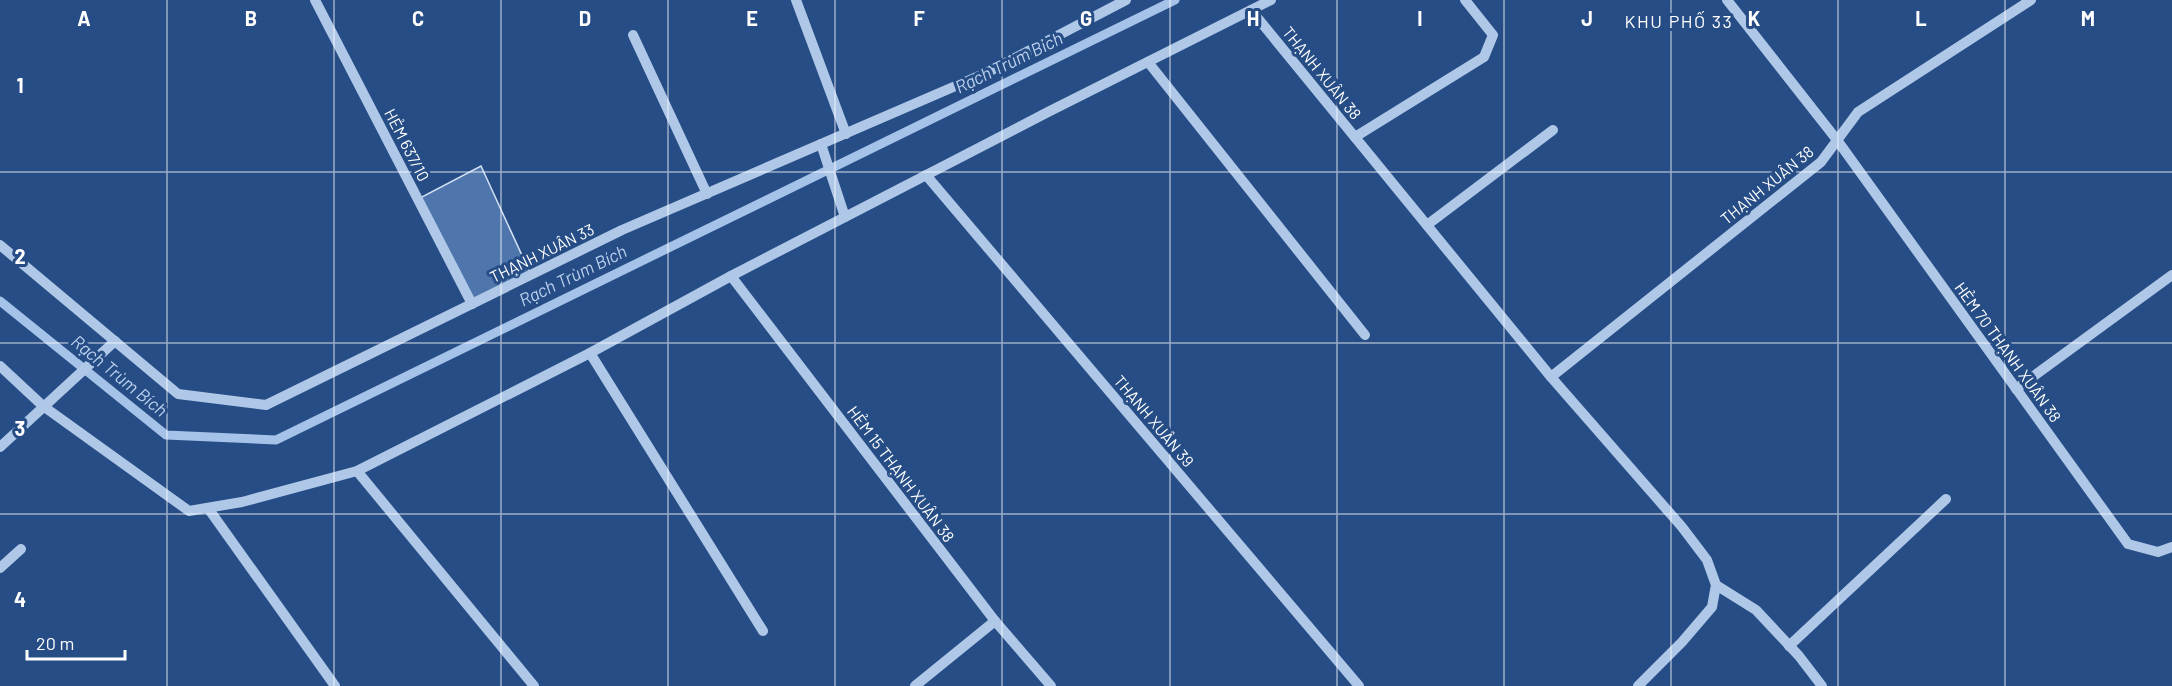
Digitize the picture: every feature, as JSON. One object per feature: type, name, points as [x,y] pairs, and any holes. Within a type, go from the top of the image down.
[{"type":"street","name":"HẺM 637/10","points":[[315,0],[472,304]]},
{"type":"street","points":[[796,0],[846,134]]},
{"type":"street","name":"THẠNH XUÂN 33","points":[[0,244],[178,394],[266,405],[622,230],[988,72],[1126,0]]},
{"type":"street","points":[[0,366],[43,406],[189,511],[242,502],[357,471],[590,353],[731,276],[926,175],[1271,0]]},
{"type":"street","points":[[1355,137],[1484,57],[1493,35],[1465,0]]},
{"type":"street","name":"HẺM 70 THẠNH XUÂN 38","points":[[1727,0],[1838,140],[2128,544],[2158,552],[2172,547]]},
{"type":"street","name":"THẠNH XUÂN 38","points":[[1551,377],[1821,162],[1858,112],[2031,0]]},
{"type":"street","name":"THẠNH XUÂN 38","points":[[1251,10],[1551,377],[1682,527],[1707,560],[1716,585]]},
{"type":"street","points":[[633,35],[707,194]]},
{"type":"street","points":[[1148,62],[1365,335]]},
{"type":"street","points":[[1427,225],[1553,130]]},
{"type":"street","points":[[821,144],[845,217]]},
{"type":"street","name":"THẠNH XUÂN 39","points":[[926,175],[1359,686]]},
{"type":"street","points":[[2016,389],[2172,275]]},
{"type":"street","name":"HẺM 15 THẠNH XUÂN 38","points":[[731,276],[995,621],[1051,686]]},
{"type":"street","points":[[0,447],[115,341]]},
{"type":"street","points":[[590,353],[763,631]]},
{"type":"street","points":[[357,471],[534,686]]},
{"type":"street","points":[[1789,646],[1946,499]]},
{"type":"street","points":[[208,508],[335,686]]},
{"type":"street","points":[[0,568],[21,549]]},
{"type":"street","points":[[1638,686],[1682,642],[1712,607],[1716,585],[1756,610],[1822,686]]},
{"type":"street","points":[[915,686],[995,621]]},
{"type":"building","points":[[481,166],[531,275],[472,304],[418,199]]},
{"type":"waterway","name":"Rạch Trùm Bích","points":[[0,301],[166,435],[276,440],[1175,0]]},
{"type":"district","name":"KHU PHỐ 33","points":[[1679,22]]}]
